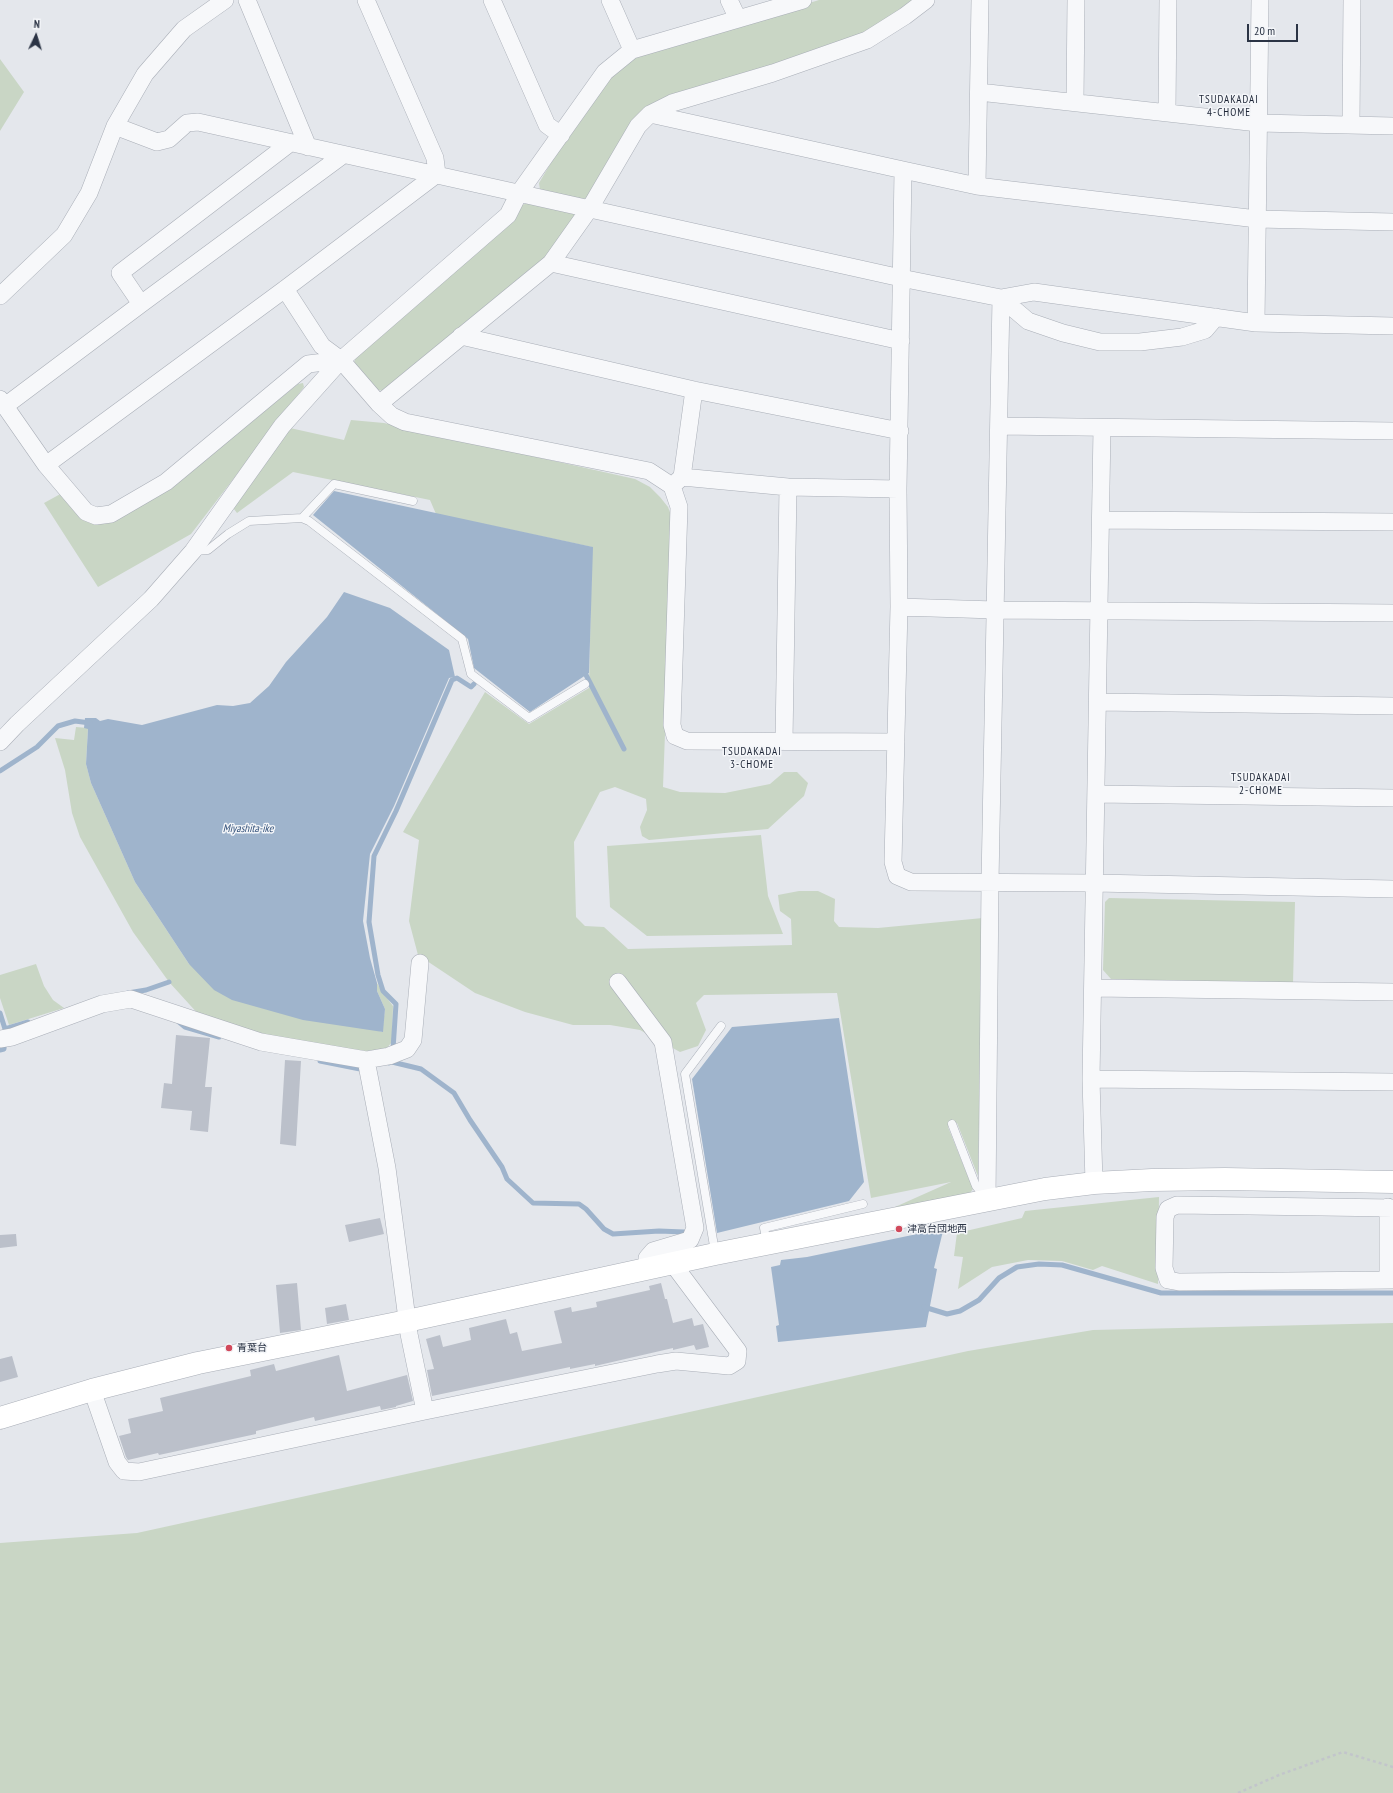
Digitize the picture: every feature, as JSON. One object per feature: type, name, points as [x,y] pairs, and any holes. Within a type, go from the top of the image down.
[{"type":"street","points":[[0,296],[64,235],[89,193],[115,126],[145,74],[184,28],[225,0]]},
{"type":"street","points":[[247,0],[308,147]]},
{"type":"street","points":[[366,0],[435,158],[437,174]]},
{"type":"street","points":[[492,0],[547,125],[561,135]]},
{"type":"street","points":[[610,0],[632,50]]},
{"type":"street","points":[[730,0],[738,19]]},
{"type":"street","points":[[0,742],[17,724],[151,599],[193,551],[282,426],[341,360],[508,215],[519,193],[605,72],[632,50],[803,0]]},
{"type":"street","points":[[379,404],[551,263],[590,208],[638,126],[650,114],[672,102],[773,72],[867,40],[905,16],[926,0]]},
{"type":"street","points":[[977,186],[980,0]]},
{"type":"street","points":[[1075,102],[1076,0]]},
{"type":"street","points":[[1167,112],[1168,0]]},
{"type":"street","points":[[1256,323],[1260,0]]},
{"type":"street","points":[[1351,125],[1352,0]]},
{"type":"street","points":[[979,92],[1258,123],[1393,126]]},
{"type":"street","points":[[650,114],[977,186],[1257,219],[1393,222]]},
{"type":"street","points":[[115,126],[157,142],[169,139],[187,123],[198,122],[901,278],[1001,298],[1034,292],[1256,323],[1393,326]]},
{"type":"street","points":[[141,304],[120,273],[290,143]]},
{"type":"street","points":[[341,360],[308,364],[166,482],[110,514],[96,516],[86,512],[46,465],[3,402],[141,304],[344,155]]},
{"type":"street","points":[[903,170],[898,489],[899,608],[893,862],[897,876],[911,882],[1094,883],[1393,889]]},
{"type":"street","points":[[46,465],[285,289],[437,174]]},
{"type":"street","points":[[551,263],[901,341]]},
{"type":"street","points":[[285,289],[322,346],[341,360],[379,404],[392,416],[405,422],[649,471],[677,482],[788,487],[898,489]]},
{"type":"street","points":[[1001,298],[1028,321],[1063,333],[1100,342],[1140,342],[1182,337],[1206,330],[1216,317]]},
{"type":"street","points":[[987,1200],[990,882],[1001,298]]},
{"type":"street","points":[[461,336],[694,390],[900,432]]},
{"type":"street","points":[[694,390],[677,482],[679,507],[672,725],[675,736],[687,741],[896,742]]},
{"type":"street","points":[[999,426],[1393,431]]},
{"type":"street","points":[[1094,1183],[1091,1079],[1102,428]]},
{"type":"street","points":[[784,741],[788,487]]},
{"type":"street","points":[[1101,520],[1393,522]]},
{"type":"street","points":[[899,608],[1393,613]]},
{"type":"street","points":[[1098,702],[1393,706]]},
{"type":"street","points":[[1096,794],[1393,798]]},
{"type":"street","points":[[4,1038],[102,1004],[131,999],[261,1042],[367,1065],[407,1049],[413,1040],[420,963]]},
{"type":"street","points":[[618,982],[663,1042],[695,1228],[690,1240],[653,1251],[647,1258],[648,1269]]},
{"type":"street","points":[[1093,988],[1393,992]]},
{"type":"street","points":[[367,1065],[387,1168],[407,1321],[425,1411]]},
{"type":"street","points":[[1091,1079],[1393,1082]]},
{"type":"street","points":[[0,1418],[92,1390],[198,1363],[407,1321],[715,1254],[768,1245],[1045,1189],[1094,1183],[1152,1180],[1217,1179],[1393,1182]]},
{"type":"street","points":[[1176,1205],[1391,1208],[1390,1280],[1179,1282],[1168,1280],[1164,1268],[1165,1217],[1168,1209],[1176,1205]]},
{"type":"street","points":[[92,1390],[117,1462],[124,1471],[139,1472],[425,1411],[670,1362],[676,1361],[729,1366],[737,1361],[738,1351],[673,1264]]},
{"type":"lane","points":[[302,518],[334,484],[413,501]]},
{"type":"lane","points":[[193,551],[208,550],[228,534],[249,521],[302,518],[309,521],[462,640],[471,674],[529,718],[585,684]]},
{"type":"lane","points":[[715,1254],[684,1074],[721,1026]]},
{"type":"lane","points":[[952,1124],[976,1186],[987,1200]]},
{"type":"lane","points":[[768,1245],[764,1228],[863,1204]]},
{"type":"path","points":[[1238,1793],[1279,1775],[1343,1752],[1393,1767]]},
{"type":"green space","points":[[819,0],[918,0],[864,36],[670,97],[591,195],[584,199],[540,190],[539,183],[565,139],[608,77],[635,57]]},
{"type":"green space","points":[[0,59],[24,92],[0,131]]},
{"type":"green space","points":[[531,202],[574,213],[578,220],[547,261],[387,391],[378,390],[354,363],[356,356],[519,206]]},
{"type":"green space","points":[[303,383],[304,387],[191,534],[98,587],[44,503],[64,492],[86,519],[169,487],[298,384]]},
{"type":"green space","points":[[351,420],[384,423],[635,479],[650,487],[660,497],[668,507],[673,520],[663,787],[680,792],[725,793],[770,784],[784,772],[797,772],[808,783],[804,796],[768,829],[649,840],[642,836],[640,827],[647,810],[646,799],[615,787],[600,792],[574,842],[576,917],[585,926],[604,927],[628,949],[792,945],[791,919],[780,911],[778,895],[799,891],[818,891],[835,899],[834,921],[839,927],[878,928],[983,918],[978,1176],[957,1123],[948,1127],[973,1189],[970,1193],[886,1211],[951,1182],[871,1198],[837,993],[704,995],[696,1003],[706,1030],[698,1046],[680,1052],[640,1030],[610,1025],[573,1025],[525,1012],[475,993],[418,955],[409,921],[419,840],[403,832],[485,692],[529,724],[589,688],[592,547],[436,514],[430,500],[293,472],[237,513],[230,504],[290,428],[344,440]]},
{"type":"green space","points":[[76,727],[88,728],[86,764],[91,783],[135,882],[189,964],[382,1032],[385,1009],[377,991],[377,983],[393,1006],[392,1042],[386,1049],[366,1051],[263,1037],[200,1016],[169,982],[133,932],[80,837],[72,813],[65,770],[55,738],[74,740]]},
{"type":"green space","points":[[761,835],[768,896],[783,934],[647,936],[610,907],[607,846]]},
{"type":"green space","points":[[1109,898],[1295,902],[1293,984],[1111,979],[1103,970],[1105,902]]},
{"type":"green space","points":[[36,964],[44,986],[53,1000],[64,1008],[9,1025],[0,998],[0,975]]},
{"type":"green space","points":[[1159,1197],[1158,1284],[1102,1266],[1093,1270],[1062,1261],[1028,1260],[992,1267],[958,1289],[963,1257],[954,1256],[957,1233],[1022,1218],[1025,1211]]},
{"type":"green space","points":[[1393,1323],[1393,1793],[0,1793],[0,1543],[137,1533],[968,1351],[1093,1330]]},
{"type":"water","points":[[334,491],[593,547],[589,673],[530,712],[474,668],[468,639],[313,515]]},
{"type":"water","name":"Miyashita-ike","points":[[344,592],[390,608],[449,650],[455,677],[449,678],[394,806],[370,854],[363,921],[370,958],[377,983],[377,991],[385,1009],[383,1032],[303,1020],[232,1000],[214,990],[189,964],[135,882],[91,783],[86,764],[88,729],[84,728],[85,718],[96,718],[100,721],[108,719],[142,725],[217,705],[233,706],[250,703],[269,686],[286,662],[327,617]]},
{"type":"water","points":[[839,1018],[864,1182],[849,1201],[717,1233],[692,1079],[732,1027]]},
{"type":"water","points":[[943,1231],[934,1268],[937,1269],[926,1327],[778,1342],[776,1326],[779,1325],[771,1267],[780,1265],[781,1260],[807,1257],[922,1233]]},
{"type":"building","points":[[176,1035],[210,1038],[205,1087],[212,1087],[208,1132],[190,1130],[192,1111],[161,1108],[164,1083],[172,1084]]},
{"type":"building","points":[[285,1060],[301,1061],[296,1146],[280,1144]]},
{"type":"building","points":[[380,1218],[384,1234],[349,1242],[345,1225]]},
{"type":"building","points":[[16,1234],[17,1246],[0,1248],[0,1235]]},
{"type":"building","points":[[297,1283],[301,1330],[280,1333],[276,1285]]},
{"type":"building","points":[[661,1283],[673,1323],[692,1318],[694,1326],[703,1324],[709,1347],[696,1350],[694,1345],[673,1350],[673,1348],[595,1366],[595,1364],[570,1369],[570,1367],[432,1396],[427,1370],[434,1369],[426,1339],[440,1335],[443,1347],[471,1340],[469,1328],[506,1319],[510,1334],[517,1332],[522,1351],[562,1343],[554,1311],[571,1307],[572,1312],[597,1307],[596,1302],[650,1290],[649,1286]]},
{"type":"building","points":[[346,1304],[349,1320],[327,1324],[325,1308]]},
{"type":"building","points":[[339,1355],[347,1391],[407,1375],[413,1401],[396,1407],[381,1410],[380,1406],[315,1421],[314,1417],[256,1431],[256,1434],[159,1455],[158,1453],[128,1460],[126,1457],[119,1436],[131,1433],[128,1419],[163,1411],[160,1398],[251,1376],[250,1370],[274,1364],[276,1371]]},
{"type":"building","points":[[12,1356],[18,1377],[0,1382],[0,1359]]},
{"type":"waterway","points":[[584,671],[624,749]]},
{"type":"waterway","points":[[393,1049],[396,1004],[383,991],[378,975],[369,922],[374,856],[396,811],[452,680],[457,678],[471,687],[474,684]]},
{"type":"waterway","points":[[0,771],[37,747],[58,726],[75,721],[90,723]]},
{"type":"waterway","points":[[128,993],[146,990],[169,982]]},
{"type":"waterway","points":[[0,1013],[5,1029]]},
{"type":"waterway","points":[[0,1050],[4,1049],[5,1029],[28,1022]]},
{"type":"waterway","points":[[179,1022],[185,1027],[219,1037]]},
{"type":"waterway","points":[[320,1061],[360,1069],[366,1068]]},
{"type":"waterway","points":[[389,1063],[392,1062],[421,1069],[454,1093],[470,1120],[502,1167],[507,1179],[533,1203],[579,1204],[586,1209],[604,1229],[613,1234],[659,1231],[684,1232]]},
{"type":"waterway","points":[[924,1307],[947,1314],[960,1311],[979,1300],[999,1278],[1017,1267],[1039,1264],[1062,1265],[1161,1293],[1393,1293]]},
{"type":"place","name":"津高台団地西","points":[[899,1229]]},
{"type":"place","name":"青葉台","points":[[229,1348]]},
{"type":"district","name":"TSUDAKADAI 4-CHOME","points":[[1229,106]]},
{"type":"district","name":"TSUDAKADAI 3-CHOME","points":[[752,758]]},
{"type":"district","name":"TSUDAKADAI 2-CHOME","points":[[1261,784]]}]
